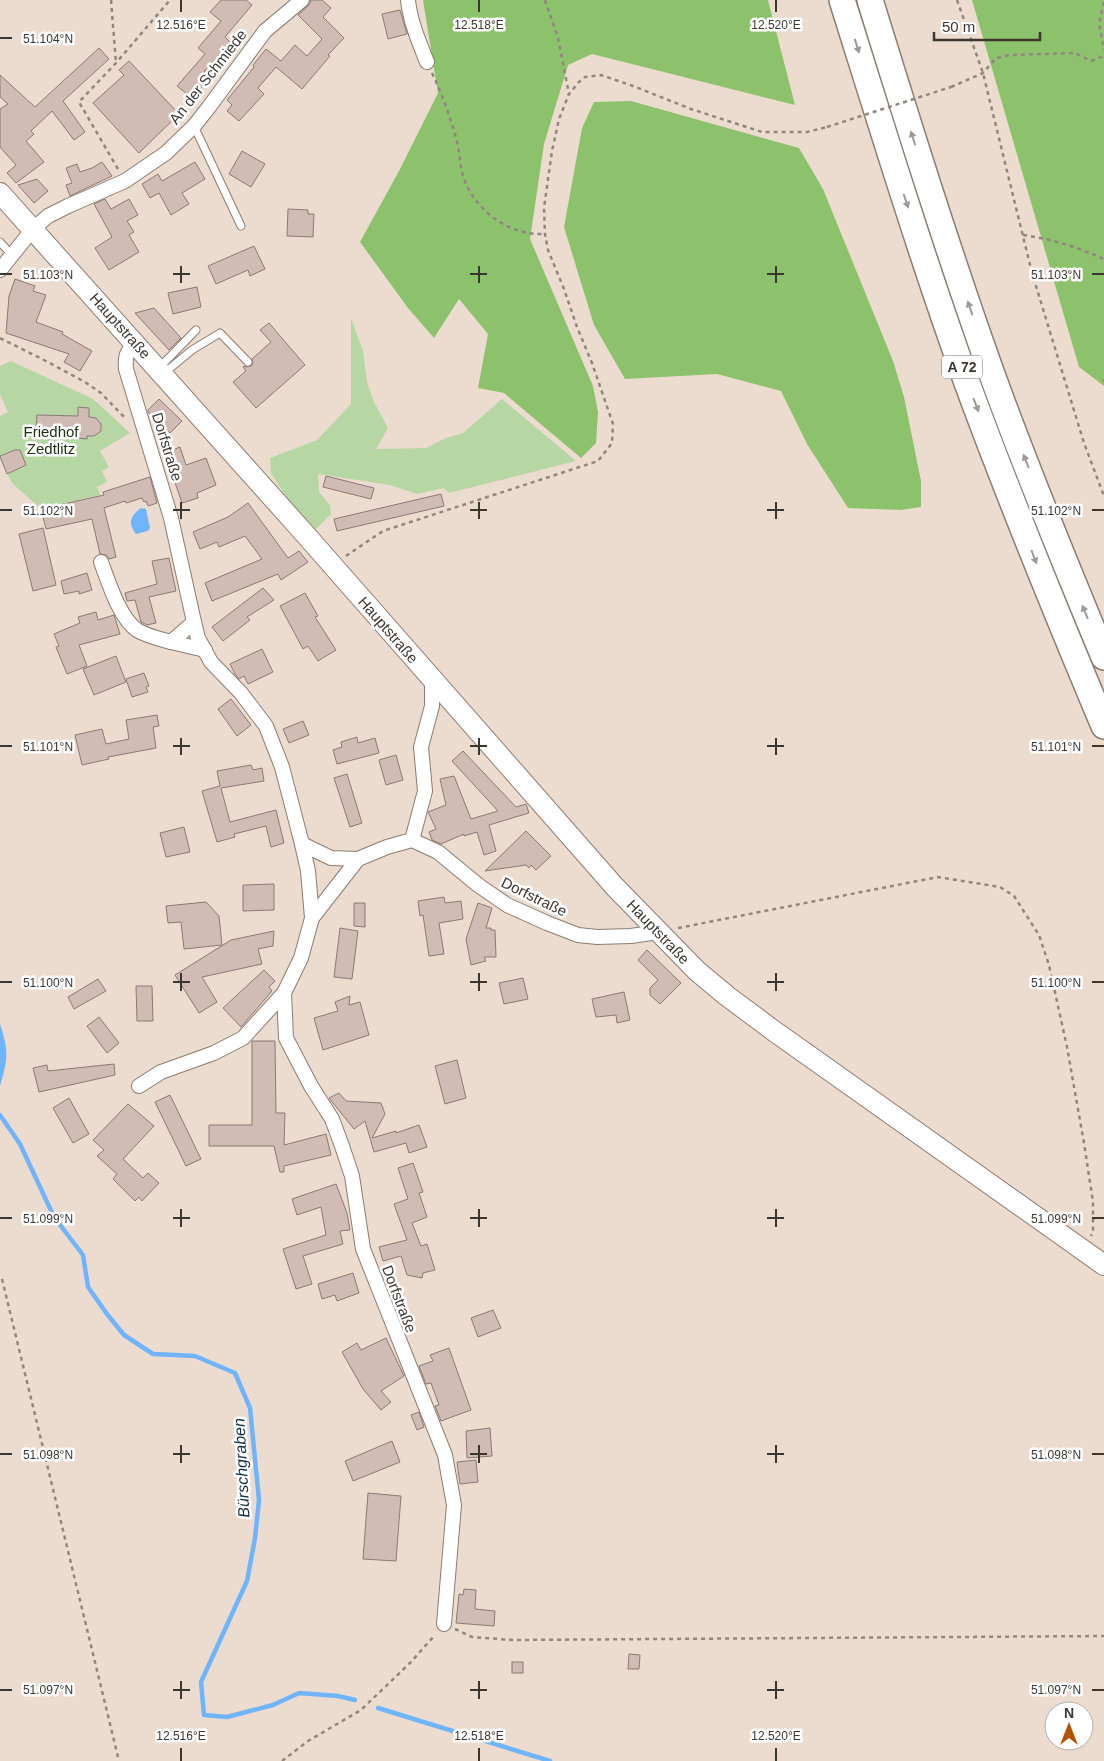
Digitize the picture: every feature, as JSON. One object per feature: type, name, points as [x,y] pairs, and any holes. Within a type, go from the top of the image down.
[{"type":"highway","name":"A 72","points":[[842,0],[900,186],[966,380],[1042,577],[1104,726]]},
{"type":"highway","name":"A 72","points":[[870,0],[926,180],[990,367],[1066,566],[1104,657]]},
{"type":"main road","name":"Hauptstraße","points":[[0,193],[615,887],[697,971],[756,1018],[1104,1265]]},
{"type":"street","name":"An der Schmiede","points":[[33,229],[48,216],[61,209],[125,181],[166,153],[194,126],[264,31],[302,0]]},
{"type":"street","points":[[408,0],[409,10],[428,62]]},
{"type":"street","points":[[0,270],[33,229]]},
{"type":"street","name":"Dorfstraße","points":[[135,344],[127,352],[125,359],[126,370],[171,518],[194,622],[211,662],[241,693],[266,726],[282,767],[302,844],[308,871],[312,918],[301,958],[284,993],[243,1038],[214,1053],[160,1072],[139,1086]]},
{"type":"street","points":[[101,562],[113,596],[126,618],[138,631],[171,642],[205,650]]},
{"type":"street","points":[[171,642],[194,622]]},
{"type":"street","points":[[412,840],[425,791],[421,747],[432,706],[432,679]]},
{"type":"street","name":"Dorfstraße","points":[[302,844],[331,858],[358,859],[387,847],[412,840],[438,852],[478,886],[507,905],[547,924],[578,935],[597,937],[630,936],[658,932]]},
{"type":"street","name":"Dorfstraße","points":[[312,918],[358,859]]},
{"type":"street","name":"Dorfstraße","points":[[284,993],[286,1038],[307,1080],[332,1119],[352,1176],[362,1249],[445,1455],[454,1505],[444,1624]]},
{"type":"lane","points":[[194,126],[242,226]]},
{"type":"lane","points":[[0,242],[12,255]]},
{"type":"lane","points":[[160,372],[196,330]]},
{"type":"lane","points":[[160,372],[220,333],[248,362]]},
{"type":"path","points":[[111,0],[116,63]]},
{"type":"path","points":[[125,181],[79,102],[116,63],[170,0]]},
{"type":"path","points":[[545,0],[558,38],[569,94]]},
{"type":"path","points":[[957,0],[983,73],[1032,273],[1084,443],[1104,496]]},
{"type":"path","points":[[1104,2],[1099,23],[1104,50]]},
{"type":"path","points":[[332,566],[383,531],[598,461],[612,443],[613,424],[603,392],[548,250],[545,234],[544,208],[549,169],[559,119],[569,94],[585,77],[601,75],[692,109],[762,132],[808,132],[951,87],[983,73],[996,58],[1010,55],[1075,53],[1091,61],[1104,56]]},
{"type":"path","points":[[428,62],[440,89],[457,138],[463,176],[474,199],[493,218],[518,231],[545,234]]},
{"type":"path","points":[[1023,235],[1048,238],[1104,259]]},
{"type":"path","points":[[0,338],[85,382],[101,393],[125,419],[132,422],[141,420]]},
{"type":"path","points":[[658,932],[938,877],[1000,887],[1014,896],[1039,935],[1067,1047],[1093,1202],[1093,1230],[1086,1251]]},
{"type":"path","points":[[2,1279],[119,1761]]},
{"type":"path","points":[[282,1761],[308,1741],[361,1710],[426,1647],[444,1624],[472,1636],[513,1640],[1104,1636]]},
{"type":"green space","points":[[423,0],[768,0],[795,105],[592,54],[568,65],[544,144],[530,239],[593,386],[598,412],[596,443],[581,458],[504,393],[478,388],[488,334],[459,299],[434,338],[408,308],[360,242],[399,171],[438,93]]},
{"type":"green space","points":[[972,0],[1104,0],[1104,386],[1079,367]]},
{"type":"green space","points":[[631,101],[799,148],[823,189],[893,361],[904,397],[921,481],[921,507],[901,510],[848,508],[807,444],[781,391],[717,374],[625,379],[594,325],[564,227],[582,128],[594,102]]},
{"type":"green space","points":[[351,318],[363,351],[367,382],[373,400],[388,428],[376,449],[426,448],[446,438],[463,433],[502,399],[576,461],[449,493],[444,488],[417,494],[390,485],[318,474],[319,492],[330,505],[331,514],[315,530],[289,501],[271,473],[270,458],[317,440],[351,404]]},
{"type":"green space","name":"Friedhof Zedtlitz","points":[[11,361],[93,399],[130,433],[100,451],[109,467],[102,471],[107,482],[97,487],[100,495],[41,509],[12,483],[0,459],[0,416],[8,412],[0,394],[0,366]]},
{"type":"water","points":[[141,508],[146,509],[150,528],[148,531],[136,534],[131,520]]},
{"type":"water","points":[[0,1024],[6,1055],[0,1086]]},
{"type":"building","points":[[221,0],[246,0],[252,5],[225,37],[230,42],[204,72],[210,77],[192,98],[177,86],[205,54],[198,48],[221,21],[210,12]]},
{"type":"building","points":[[311,0],[322,0],[331,8],[323,17],[344,38],[328,55],[330,56],[302,89],[276,67],[258,88],[264,94],[239,121],[227,111],[232,105],[227,100],[266,49],[281,61],[295,45],[307,56],[322,39],[298,15],[308,6]]},
{"type":"building","points":[[400,10],[407,34],[388,39],[382,14]]},
{"type":"building","points":[[99,48],[109,59],[63,101],[85,132],[74,140],[52,111],[31,131],[34,134],[26,141],[44,162],[16,183],[7,173],[16,165],[0,147],[0,109],[8,104],[0,97],[0,75],[35,107]]},
{"type":"building","points":[[129,61],[179,114],[139,153],[93,103],[124,75],[119,70]]},
{"type":"building","points":[[242,151],[265,164],[251,187],[229,174]]},
{"type":"building","points":[[102,162],[112,176],[70,196],[66,185],[72,183],[66,168],[77,164],[80,172]]},
{"type":"building","points":[[195,162],[205,179],[182,193],[189,204],[171,215],[159,193],[150,198],[142,184],[158,174],[162,181]]},
{"type":"building","points":[[37,179],[48,191],[34,203],[18,185]]},
{"type":"building","points":[[105,199],[111,209],[129,199],[138,215],[127,221],[134,232],[129,235],[139,252],[109,270],[95,248],[112,237],[94,204]]},
{"type":"building","points":[[288,209],[308,210],[308,214],[314,214],[313,237],[287,236]]},
{"type":"building","points":[[254,246],[265,269],[250,276],[248,270],[216,284],[208,266]]},
{"type":"building","points":[[15,279],[35,286],[33,291],[46,295],[36,322],[63,332],[62,334],[92,351],[80,371],[64,362],[69,354],[6,333],[9,296]]},
{"type":"building","points":[[197,287],[201,307],[173,314],[168,293]]},
{"type":"building","points":[[154,308],[181,338],[169,350],[135,313]]},
{"type":"building","points":[[269,323],[305,365],[256,408],[233,382],[246,371],[243,367],[251,366],[253,363],[252,359],[271,342],[260,330]]},
{"type":"building","points":[[159,399],[182,421],[170,433],[148,412]]},
{"type":"building","points":[[78,407],[89,408],[89,417],[96,418],[101,424],[101,431],[94,436],[87,436],[87,439],[76,438],[76,435],[36,429],[37,415],[78,416]]},
{"type":"building","points":[[180,447],[186,465],[206,458],[216,485],[197,493],[198,498],[182,503],[165,453]]},
{"type":"building","points":[[20,450],[26,465],[7,474],[0,456]]},
{"type":"building","points":[[326,476],[374,488],[371,499],[323,487]]},
{"type":"building","points":[[150,477],[157,503],[148,506],[142,498],[104,508],[116,557],[109,559],[106,555],[100,554],[92,519],[46,529],[41,509],[104,495],[103,492]]},
{"type":"building","points":[[441,494],[444,506],[337,531],[334,519]]},
{"type":"building","points":[[248,503],[288,558],[299,551],[308,562],[281,580],[278,574],[212,601],[205,583],[262,559],[245,536],[219,547],[217,542],[200,549],[193,532],[228,517]]},
{"type":"building","points":[[43,528],[56,585],[33,591],[19,534]]},
{"type":"building","points":[[169,558],[176,591],[149,597],[156,623],[147,625],[141,622],[135,600],[127,601],[125,593],[157,584],[152,561]]},
{"type":"building","points":[[87,573],[92,590],[79,594],[79,591],[64,594],[61,581]]},
{"type":"building","points":[[263,588],[274,600],[247,617],[250,620],[223,641],[212,627]]},
{"type":"building","points":[[305,593],[318,616],[315,617],[336,650],[318,661],[308,646],[303,649],[280,606]]},
{"type":"building","points":[[96,612],[98,620],[114,615],[120,634],[79,645],[87,666],[67,674],[56,647],[59,646],[54,634],[80,623],[78,617]]},
{"type":"building","points":[[262,649],[273,672],[248,684],[244,676],[239,679],[230,664]]},
{"type":"building","points":[[116,656],[126,682],[94,695],[83,669]]},
{"type":"building","points":[[144,673],[149,686],[146,687],[148,692],[132,697],[126,679]]},
{"type":"building","points":[[231,699],[251,725],[237,736],[218,709]]},
{"type":"building","points":[[157,715],[159,726],[153,727],[156,748],[108,757],[109,759],[82,765],[75,735],[102,729],[106,744],[129,739],[126,720]]},
{"type":"building","points":[[303,721],[309,735],[289,743],[283,729]]},
{"type":"building","points":[[357,737],[358,743],[375,738],[379,753],[337,764],[333,750],[342,747],[341,742]]},
{"type":"building","points":[[463,751],[516,807],[526,804],[529,813],[489,825],[496,851],[484,855],[477,832],[464,836],[464,834],[441,844],[432,840],[429,832],[436,829],[428,812],[446,805],[440,779],[454,776],[471,819],[498,811],[452,761]]},
{"type":"building","points":[[396,755],[403,780],[386,785],[379,760]]},
{"type":"building","points":[[251,765],[253,770],[262,768],[264,781],[221,788],[230,822],[276,810],[284,843],[271,847],[266,826],[234,834],[235,837],[217,842],[202,791],[220,786],[217,771]]},
{"type":"building","points":[[347,774],[362,823],[350,827],[334,778]]},
{"type":"building","points":[[184,827],[190,852],[166,857],[160,833]]},
{"type":"building","points":[[526,831],[551,856],[536,870],[531,865],[529,868],[526,865],[485,871]]},
{"type":"building","points":[[274,884],[274,910],[243,911],[243,885]]},
{"type":"building","points":[[444,897],[445,903],[461,901],[463,919],[439,923],[444,954],[429,956],[423,915],[420,916],[418,901]]},
{"type":"building","points":[[206,902],[219,916],[222,945],[184,949],[181,922],[168,923],[166,906]]},
{"type":"building","points":[[354,903],[365,903],[365,927],[354,926]]},
{"type":"building","points":[[478,903],[492,908],[486,928],[495,930],[496,957],[484,957],[486,961],[471,965],[466,939]]},
{"type":"building","points":[[340,928],[358,931],[352,979],[334,977]]},
{"type":"building","points":[[274,931],[273,946],[258,949],[262,964],[202,977],[217,1002],[199,1013],[175,975],[231,940]]},
{"type":"building","points":[[647,950],[681,983],[660,1004],[650,995],[650,988],[658,980],[638,960]]},
{"type":"building","points":[[264,970],[275,981],[269,987],[272,991],[241,1027],[223,1008]]},
{"type":"building","points":[[523,978],[528,999],[504,1004],[499,983]]},
{"type":"building","points":[[98,979],[106,991],[74,1009],[68,997]]},
{"type":"building","points":[[136,986],[152,986],[153,1021],[137,1021]]},
{"type":"building","points":[[624,992],[630,1020],[617,1023],[616,1015],[596,1017],[592,999]]},
{"type":"building","points":[[350,996],[349,1005],[360,1002],[369,1035],[323,1050],[314,1018],[338,1011],[335,1002]]},
{"type":"building","points":[[99,1017],[119,1043],[107,1053],[87,1026]]},
{"type":"building","points":[[252,1041],[275,1041],[276,1113],[285,1113],[284,1145],[326,1134],[331,1155],[284,1166],[284,1172],[280,1172],[274,1146],[209,1146],[209,1125],[252,1125]]},
{"type":"building","points":[[457,1060],[466,1098],[445,1104],[435,1066]]},
{"type":"building","points":[[114,1064],[115,1075],[39,1092],[33,1068],[47,1065],[48,1071]]},
{"type":"building","points":[[339,1093],[346,1101],[381,1103],[385,1114],[372,1138],[396,1131],[396,1133],[419,1125],[427,1147],[409,1153],[406,1143],[374,1152],[365,1121],[354,1129],[329,1098]]},
{"type":"building","points":[[170,1095],[201,1159],[186,1166],[155,1102]]},
{"type":"building","points":[[69,1098],[89,1134],[73,1143],[53,1108]]},
{"type":"building","points":[[128,1104],[154,1126],[123,1159],[143,1178],[148,1173],[159,1183],[142,1201],[139,1197],[135,1201],[113,1179],[117,1174],[97,1156],[104,1150],[93,1140]]},
{"type":"building","points":[[413,1163],[423,1192],[419,1193],[427,1217],[412,1223],[421,1246],[427,1244],[435,1270],[423,1273],[422,1278],[407,1275],[401,1256],[383,1261],[379,1247],[407,1240],[394,1204],[408,1199],[398,1168]]},
{"type":"building","points":[[336,1184],[347,1213],[350,1230],[340,1231],[343,1244],[303,1256],[312,1284],[296,1289],[283,1249],[326,1235],[321,1207],[297,1215],[292,1199]]},
{"type":"building","points":[[353,1273],[359,1293],[337,1301],[335,1295],[322,1299],[318,1284]]},
{"type":"building","points":[[493,1310],[501,1328],[478,1337],[471,1318]]},
{"type":"building","points":[[386,1338],[404,1376],[381,1391],[391,1402],[381,1410],[363,1389],[342,1352],[357,1343],[361,1350]]},
{"type":"building","points":[[449,1348],[471,1410],[441,1421],[435,1406],[439,1405],[431,1383],[426,1384],[419,1366],[433,1361],[430,1355]]},
{"type":"building","points":[[419,1412],[424,1427],[417,1430],[411,1415]]},
{"type":"building","points":[[490,1428],[492,1456],[467,1458],[466,1431]]},
{"type":"building","points":[[392,1441],[400,1462],[353,1481],[345,1461]]},
{"type":"building","points":[[476,1460],[478,1482],[460,1484],[457,1462]]},
{"type":"building","points":[[368,1493],[401,1496],[396,1561],[363,1559]]},
{"type":"building","points":[[464,1589],[476,1590],[475,1609],[495,1611],[494,1626],[456,1623],[459,1594],[463,1595]]},
{"type":"building","points":[[629,1654],[640,1655],[639,1669],[628,1669]]},
{"type":"building","points":[[512,1662],[523,1662],[523,1673],[512,1673]]},
{"type":"waterway","name":"Bürschgraben","points":[[0,1115],[20,1144],[54,1217],[83,1255],[88,1287],[124,1335],[153,1354],[195,1356],[235,1373],[250,1408],[259,1500],[255,1538],[247,1581],[201,1682],[204,1715],[227,1717],[273,1705],[299,1693],[338,1696],[355,1700]]},
{"type":"waterway","name":"Bürschgraben","points":[[378,1708],[550,1761]]}]
